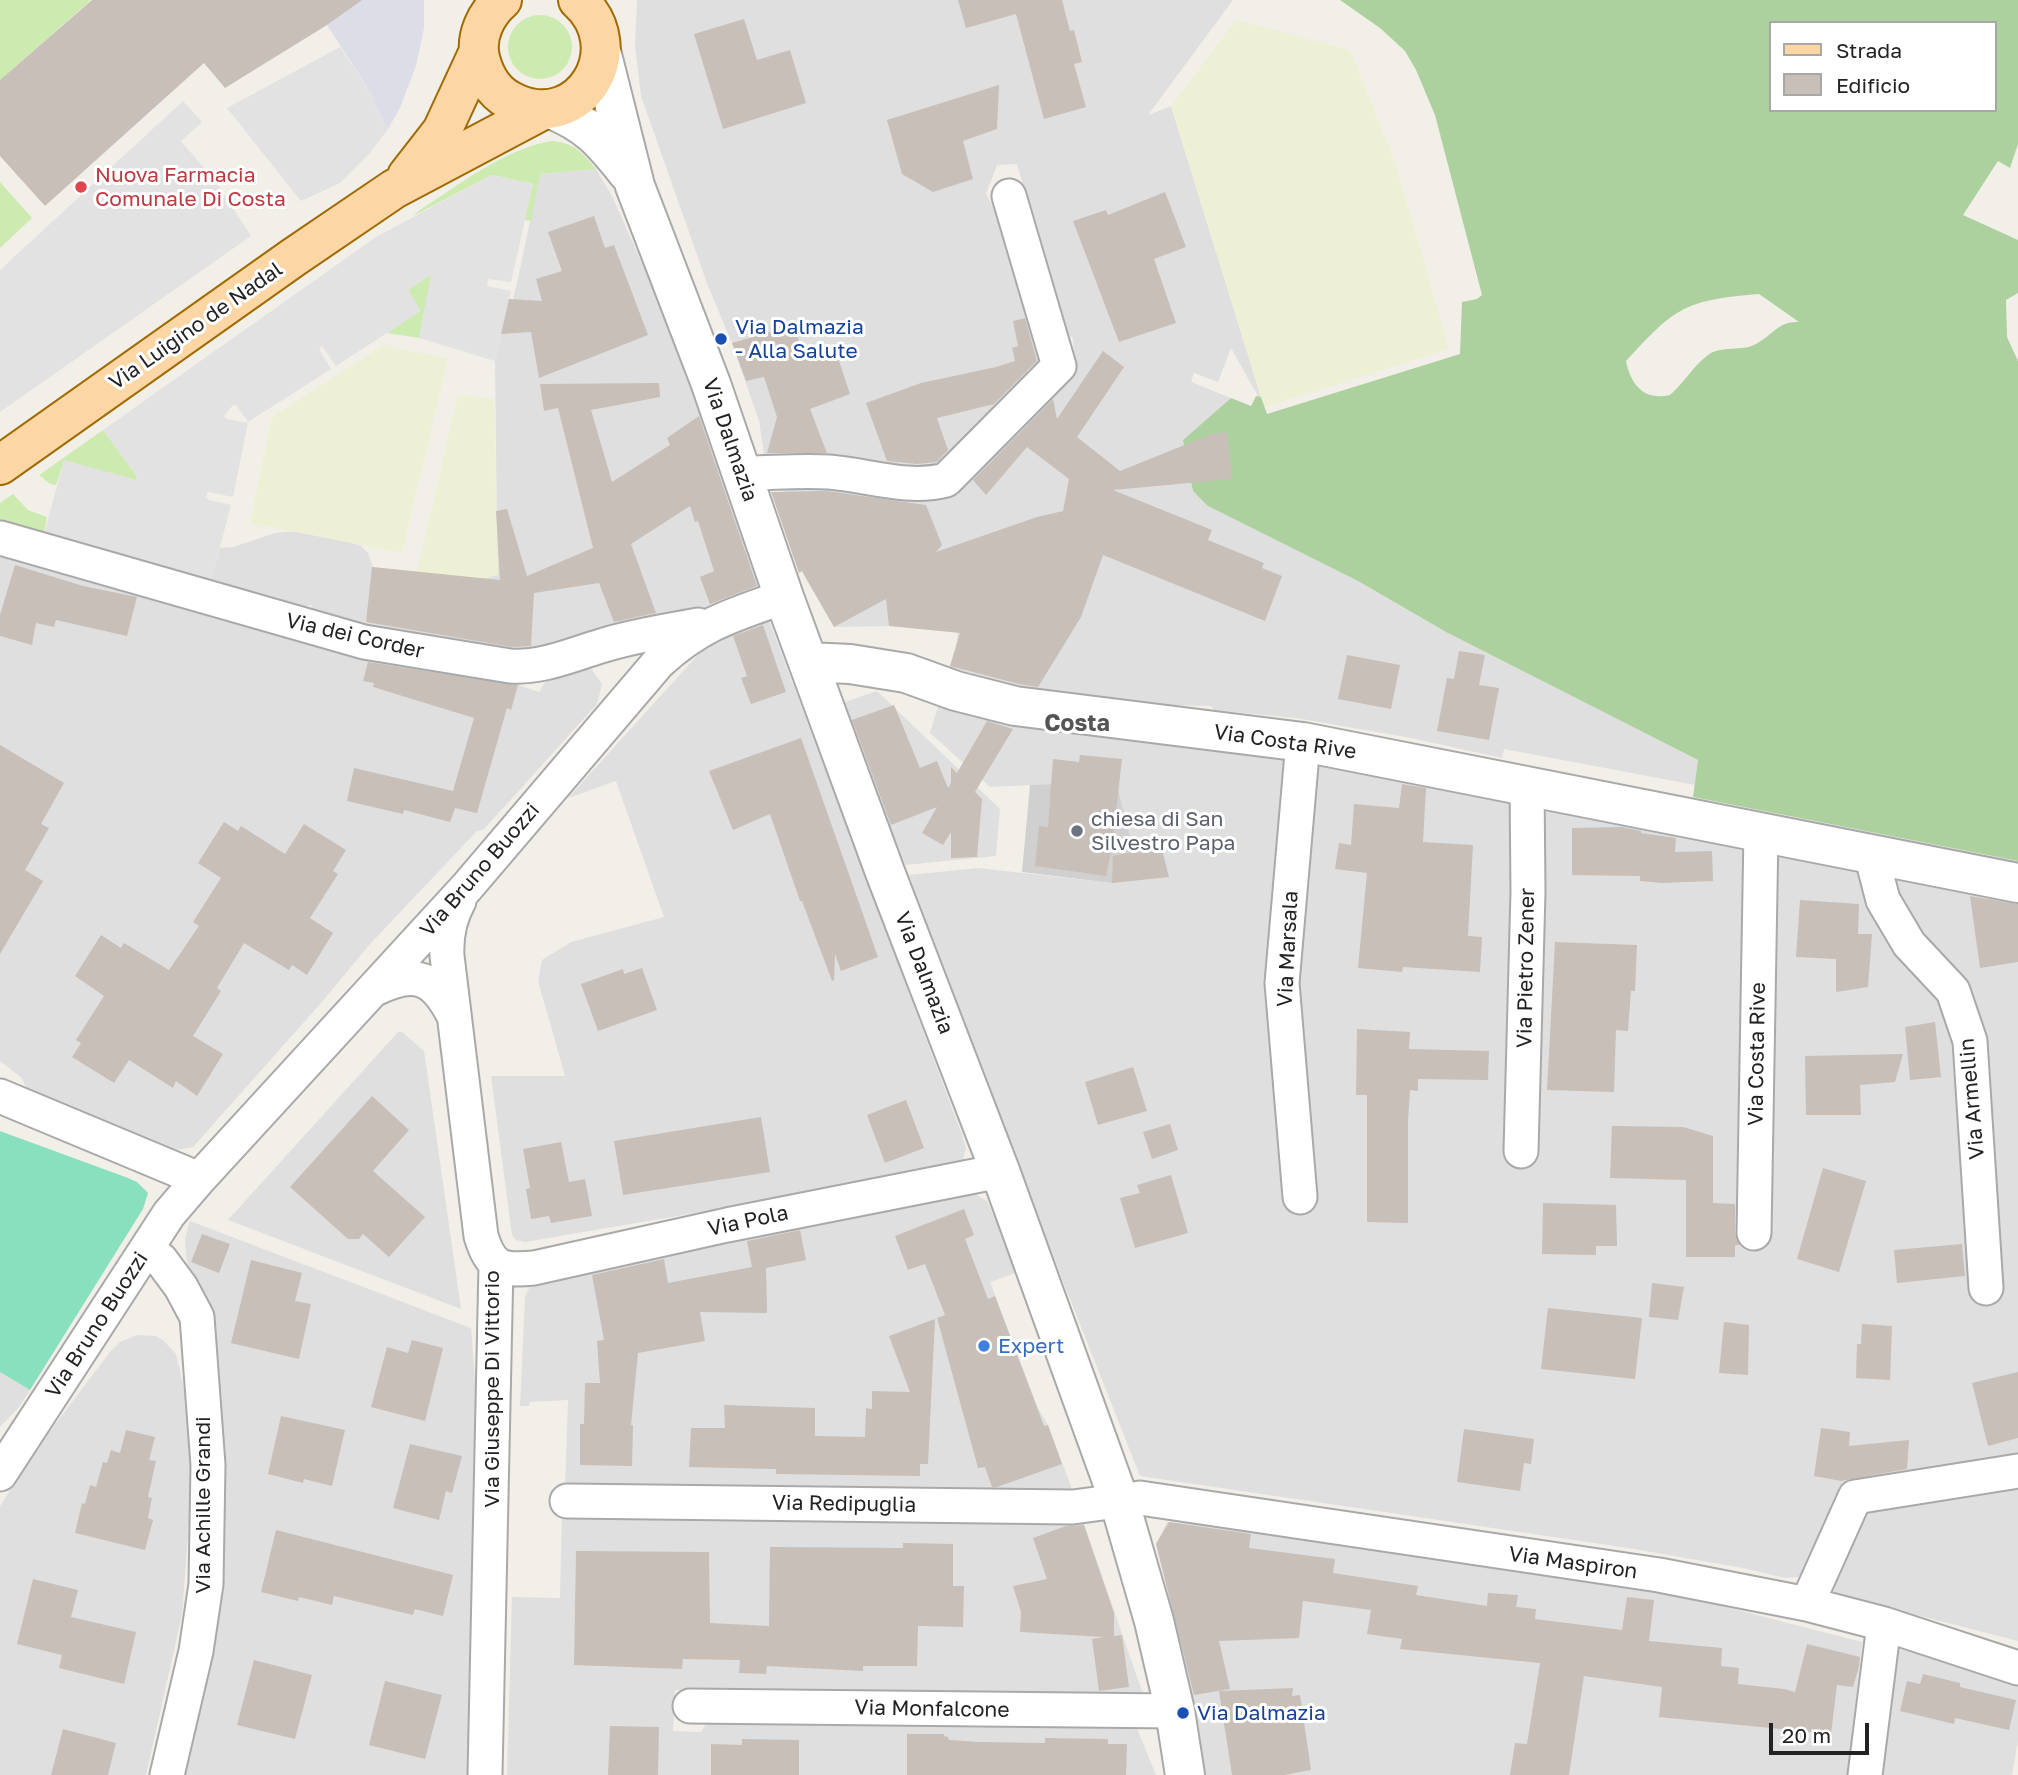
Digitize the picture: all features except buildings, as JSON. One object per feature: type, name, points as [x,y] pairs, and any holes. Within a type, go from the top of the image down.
[{"type":"main road","points":[[578,0],[589,9],[598,26],[602,50]]},
{"type":"main road","name":"Via Dalmazia","points":[[602,50],[609,0]]},
{"type":"main road","points":[[484,20],[483,70],[492,87],[506,100],[524,107],[547,109]]},
{"type":"main road","name":"Via Luigino de Nadal","points":[[394,189],[420,161],[442,131],[484,20]]},
{"type":"main road","name":"Via Luigino de Nadal","points":[[0,465],[394,189],[547,109],[569,103],[585,90],[597,74],[602,50]]},
{"type":"street","name":"Via Dalmazia","points":[[602,50],[633,179],[711,384],[784,597],[913,946],[1000,1171],[1119,1500],[1137,1556],[1175,1711],[1185,1775]]},
{"type":"street","name":"Via Dalmazia","points":[[547,109],[575,118],[589,129],[633,179]]},
{"type":"street","points":[[742,473],[829,472],[873,480],[928,485],[946,480],[1059,366],[1009,196]]},
{"type":"street","name":"Via dei Corder","points":[[1,538],[364,642],[510,666],[526,667],[566,658],[603,645],[713,622]]},
{"type":"street","name":"Via Bruno Buozzi","points":[[0,1474],[169,1214],[467,887],[625,701],[674,648],[713,622],[784,597]]},
{"type":"street","points":[[566,658],[600,658],[608,662],[615,668],[624,687],[625,701]]},
{"type":"street","name":"Via Costa Rive","points":[[808,662],[850,664],[906,673],[956,691],[1015,706],[1303,742],[2018,883]]},
{"type":"street","name":"Via Marsala","points":[[1300,1197],[1282,983],[1303,742]]},
{"type":"street","name":"Via Pietro Zener","points":[[1521,1151],[1528,892],[1527,785]]},
{"type":"street","name":"Via Costa Rive","points":[[1754,1233],[1761,832]]},
{"type":"street","name":"Via Armellin","points":[[1871,854],[1883,900],[1909,944],[1953,991],[1970,1041],[1986,1288]]},
{"type":"street","name":"Via Giuseppe Di Vittorio","points":[[467,887],[454,909],[446,940],[481,1236],[490,1258],[496,1265],[485,1775]]},
{"type":"street","points":[[375,989],[399,979],[417,978],[426,981],[440,992],[454,1016]]},
{"type":"street","points":[[0,1096],[199,1179]]},
{"type":"street","name":"Via Pola","points":[[496,1265],[514,1270],[534,1268],[727,1225],[1000,1171]]},
{"type":"street","name":"Via Achille Grandi","points":[[146,1250],[161,1260],[181,1287],[197,1317],[208,1465],[204,1597],[196,1651],[167,1775]]},
{"type":"street","points":[[1807,1604],[1855,1497],[2018,1471]]},
{"type":"street","name":"Via Maspiron","points":[[1119,1500],[1140,1498],[1659,1575],[1807,1604],[1884,1624],[2018,1668]]},
{"type":"street","name":"Via Redipuglia","points":[[567,1501],[1073,1507],[1119,1500]]},
{"type":"street","points":[[1865,1775],[1884,1624]]},
{"type":"street","name":"Via Monfalcone","points":[[690,1706],[1175,1711]]},
{"type":"shaded area","points":[[359,0],[424,0],[424,28],[416,66],[400,108],[388,129],[374,98],[327,25]]},
{"type":"shaded area","points":[[637,0],[1233,0],[1148,115],[1171,106],[1264,407],[1231,348],[1218,382],[1194,373],[1191,382],[1231,398],[1184,440],[1208,506],[1358,581],[1446,632],[1698,760],[1695,785],[1504,749],[1502,758],[1411,738],[1296,718],[1214,710],[1211,706],[1158,705],[1019,687],[950,667],[959,625],[834,627],[792,555],[792,535],[776,494],[794,488],[829,488],[890,496],[958,495],[968,475],[1074,364],[1073,338],[1067,334],[1017,164],[997,165],[986,194],[1018,252],[1044,366],[1027,369],[1031,387],[946,470],[765,461],[759,421],[641,96],[635,46]]},
{"type":"shaded area","points":[[340,47],[374,98],[388,129],[369,154],[340,183],[301,201],[227,108]]},
{"type":"shaded area","points":[[183,101],[202,122],[181,141],[216,182],[251,236],[0,412],[0,270]]},
{"type":"shaded area","points":[[596,169],[612,196],[672,330],[765,586],[703,609],[568,642],[565,639],[551,642],[551,648],[532,652],[364,636],[311,609],[312,605],[295,609],[210,585],[220,548],[233,547],[275,533],[297,531],[361,546],[368,553],[373,567],[482,579],[497,532],[495,361],[509,300],[513,299],[517,283],[540,174]]},
{"type":"shaded area","points":[[492,175],[533,184],[511,282],[488,279],[487,286],[511,291],[495,361],[419,338],[431,275],[408,290],[421,311],[336,366],[322,346],[319,349],[331,369],[248,422],[236,405],[233,405],[224,416],[248,423],[233,497],[207,493],[206,498],[209,500],[231,505],[210,585],[43,538],[64,460],[137,480],[137,476],[103,430],[376,237]]},
{"type":"shaded area","points":[[0,551],[507,681],[539,692],[549,676],[579,667],[590,667],[602,684],[597,704],[483,830],[477,831],[370,944],[193,1147],[175,1150],[28,1092],[22,1078],[0,1061]]},
{"type":"shaded area","points":[[769,620],[961,1132],[966,1148],[963,1160],[954,1169],[525,1242],[516,1240],[512,1235],[491,1076],[565,1076],[538,981],[542,960],[571,942],[664,917],[616,781],[568,798],[713,638]]},
{"type":"shaded area","points":[[877,691],[1000,809],[996,856],[905,865],[842,703]]},
{"type":"shaded area","points":[[940,700],[1291,754],[2018,896],[2018,1461],[1846,1480],[1812,1564],[1798,1577],[1785,1578],[1628,1548],[1140,1476],[1023,1180],[909,875],[978,868],[1112,883],[1141,880],[1052,784],[990,787],[930,733]]},
{"type":"shaded area","name":"chiesa di San Silvestro Papa","points":[[1052,784],[1118,790],[1141,880],[1112,883],[1022,872],[1030,785]]},
{"type":"shaded area","points":[[398,1032],[402,1032],[424,1051],[461,1309],[228,1220]]},
{"type":"shaded area","points":[[965,1192],[973,1193],[987,1201],[1016,1273],[990,1282],[1074,1494],[565,1489],[568,1400],[530,1402],[529,1406],[520,1406],[525,1297],[535,1275]]},
{"type":"shaded area","points":[[190,1221],[471,1328],[478,1416],[468,1775],[183,1775],[208,1678],[222,1568],[225,1514],[223,1441],[186,1255],[185,1238]]},
{"type":"shaded area","points":[[137,1335],[156,1336],[176,1354],[184,1388],[190,1443],[191,1495],[182,1615],[146,1775],[0,1775],[0,1506],[34,1452],[110,1352],[120,1342]]},
{"type":"shaded area","points":[[0,1372],[30,1390],[19,1407],[0,1427]]},
{"type":"shaded area","points":[[2018,1483],[2018,1641],[1838,1595],[1833,1591],[1830,1585],[1864,1513],[1875,1506]]},
{"type":"shaded area","points":[[562,1512],[1083,1521],[1143,1694],[1136,1700],[675,1690],[673,1731],[701,1732],[709,1719],[1136,1726],[1156,1775],[507,1775],[512,1597],[560,1598]]},
{"type":"shaded area","points":[[1167,1522],[1218,1526],[1606,1583],[1714,1604],[1862,1642],[1848,1775],[1206,1775],[1192,1696],[1156,1544]]},
{"type":"shaded area","points":[[1895,1648],[2018,1679],[2018,1740],[2012,1775],[1880,1775]]},
{"type":"green space","points":[[0,0],[89,0],[90,1],[0,80]]},
{"type":"green space","points":[[1340,0],[2018,0],[2018,144],[2010,168],[1998,161],[1963,215],[2018,240],[2018,293],[2006,300],[2007,337],[2018,361],[2018,861],[1693,797],[1698,760],[1446,632],[1358,581],[1208,506],[1193,491],[1183,440],[1231,398],[1251,406],[1256,396],[1261,397],[1267,414],[1460,354],[1462,302],[1477,299],[1482,295],[1435,115],[1405,51],[1380,28]],"holes":[[[1759,294],[1799,322],[1781,326],[1750,346],[1713,352],[1698,364],[1670,395],[1653,396],[1646,393],[1635,384],[1628,370],[1626,361],[1653,332],[1684,309],[1702,302]]]},
{"type":"green space","points":[[534,15],[546,15],[563,24],[570,35],[570,59],[563,70],[546,79],[534,79],[522,74],[513,65],[508,53],[508,41],[513,29],[522,20]]},
{"type":"green space","points":[[1236,20],[1350,50],[1395,162],[1449,349],[1264,407],[1171,106]]},
{"type":"green space","points":[[553,141],[578,150],[596,169],[540,174],[531,221],[524,220],[533,184],[492,175],[413,216],[501,159],[536,144]]},
{"type":"green space","points":[[0,182],[32,218],[0,248]]},
{"type":"green space","points":[[432,274],[419,338],[387,333],[420,311],[408,290]]},
{"type":"green space","points":[[382,346],[448,358],[402,553],[250,523],[272,417]]},
{"type":"green space","points":[[458,395],[494,399],[498,575],[482,579],[417,572]]},
{"type":"green space","points":[[103,430],[137,476],[136,481],[64,461],[56,485],[50,484],[39,475]]},
{"type":"green space","points":[[13,494],[28,510],[47,517],[43,538],[0,527],[0,503]]},
{"type":"green space","points":[[0,1131],[128,1178],[137,1182],[148,1193],[143,1209],[30,1390],[0,1372]]},
{"type":"place","name":"Nuova Farmacia Comunale Di Costa","points":[[81,187]]},
{"type":"place","name":"Via Dalmazia - Alla Salute","points":[[721,339]]},
{"type":"place","name":"chiesa di San Silvestro Papa","points":[[1077,831]]},
{"type":"place","name":"Expert","points":[[984,1346]]},
{"type":"place","name":"Via Dalmazia","points":[[1183,1713]]},
{"type":"district","name":"Costa","points":[[1077,724]]}]
